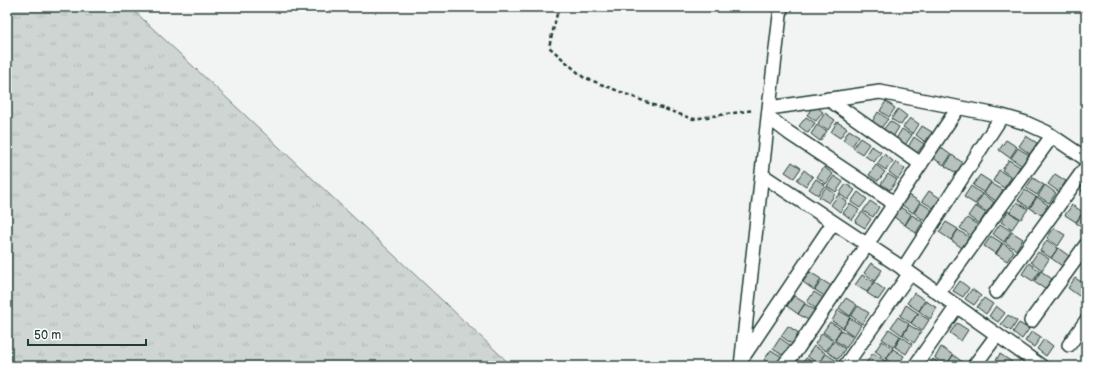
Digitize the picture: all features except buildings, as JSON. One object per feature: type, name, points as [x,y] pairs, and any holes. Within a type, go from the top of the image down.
[{"type":"street","points":[[742,362],[768,113],[781,7]]},
{"type":"street","points":[[768,113],[828,99],[880,92],[1002,116],[1026,123],[1046,132],[1086,159]]},
{"type":"street","points":[[828,99],[921,164]]},
{"type":"street","points":[[783,366],[798,348],[958,108]]},
{"type":"street","points":[[768,113],[796,138],[894,203]]},
{"type":"street","points":[[845,366],[907,271],[1002,116]]},
{"type":"street","points":[[938,294],[1052,136]]},
{"type":"street","points":[[996,292],[1086,167]]},
{"type":"street","points":[[762,175],[907,271],[1041,366]]},
{"type":"street","points":[[742,362],[833,223]]},
{"type":"street","points":[[1031,321],[1086,245]]},
{"type":"street","points":[[914,366],[957,306]]},
{"type":"street","points":[[1069,345],[1086,321]]},
{"type":"street","points":[[974,366],[997,335]]},
{"type":"path","points":[[555,7],[557,14],[549,47],[584,77],[693,120],[768,113]]},
{"type":"green space","points":[[7,7],[130,7],[512,366],[7,366]]}]
